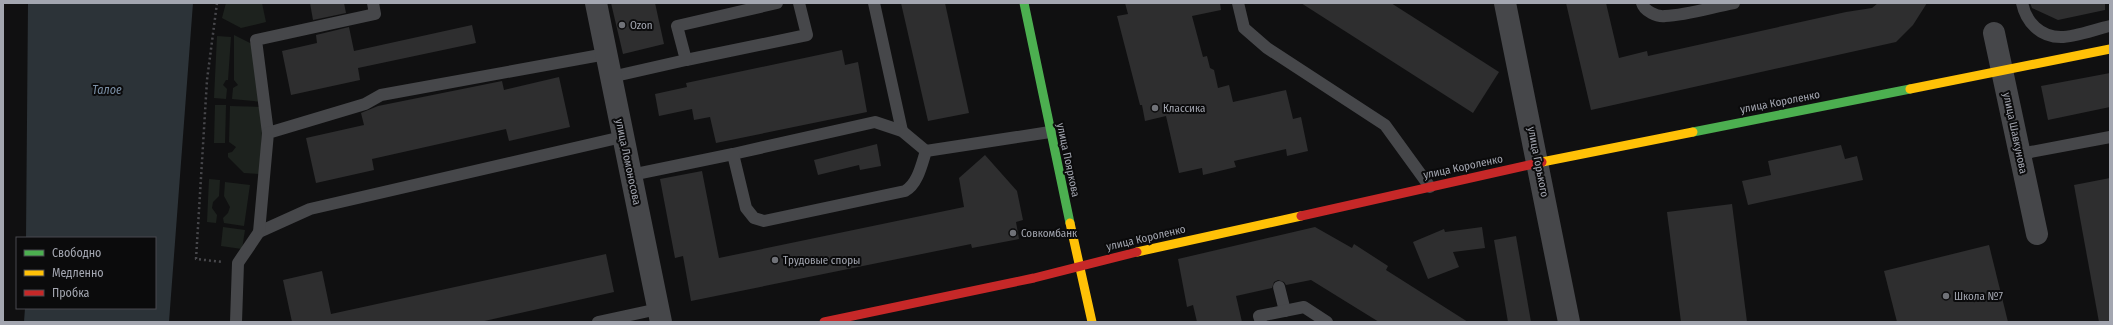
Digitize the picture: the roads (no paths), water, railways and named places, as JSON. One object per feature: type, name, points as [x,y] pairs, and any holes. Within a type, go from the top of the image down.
[{"type":"street","name":"улица Ломоносова","points":[[596,3],[659,316]]},
{"type":"street","name":"улица Пояркова","points":[[1024,3],[1050,132],[1092,322]]},
{"type":"street","name":"улица Горького","points":[[1505,3],[1569,322]]},
{"type":"street","name":"улица Шавкунова","points":[[1994,33],[2037,234]]},
{"type":"street","name":"улица Короленко","points":[[824,322],[1079,267],[1124,255],[1265,223],[1538,163],[1972,75],[2002,72],[2110,49]]},
{"type":"lane","points":[[236,322],[238,263],[259,232],[268,133],[256,40],[375,14],[373,3]]},
{"type":"lane","points":[[686,60],[677,26],[778,3]]},
{"type":"lane","points":[[611,77],[807,34],[799,3]]},
{"type":"lane","points":[[874,3],[902,131]]},
{"type":"lane","points":[[1238,3],[1244,28],[1267,48],[1385,125],[1430,187]]},
{"type":"lane","points":[[1642,3],[1643,7],[1650,12],[1664,17],[1734,3]]},
{"type":"lane","points":[[2022,3],[2029,23],[2043,33],[2061,37],[2110,26]]},
{"type":"lane","points":[[268,133],[366,104],[381,96],[606,54]]},
{"type":"lane","points":[[631,175],[875,122],[902,131],[926,151],[1050,132]]},
{"type":"lane","points":[[259,232],[310,209],[622,137]]},
{"type":"lane","points":[[2020,154],[2110,137]]},
{"type":"lane","points":[[733,154],[746,208],[754,218],[764,221],[905,191],[911,188],[915,181],[926,151]]},
{"type":"lane","points":[[1265,223],[1268,238]]},
{"type":"lane","points":[[1279,287],[1284,311]]},
{"type":"lane","points":[[1261,322],[1259,316],[1304,306],[1327,322]]},
{"type":"lane","points":[[598,322],[659,316]]},
{"type":"water","name":"Талое","points":[[28,3],[193,3],[169,322],[24,322],[25,309],[156,309],[156,237],[26,237]]},
{"type":"place","name":"Ozon","points":[[622,25]]},
{"type":"place","name":"Классика","points":[[1155,108]]},
{"type":"place","name":"Совкомбанк","points":[[1013,233]]},
{"type":"place","name":"Трудовые споры","points":[[775,260]]},
{"type":"place","name":"Школа №7","points":[[1946,296]]}]
